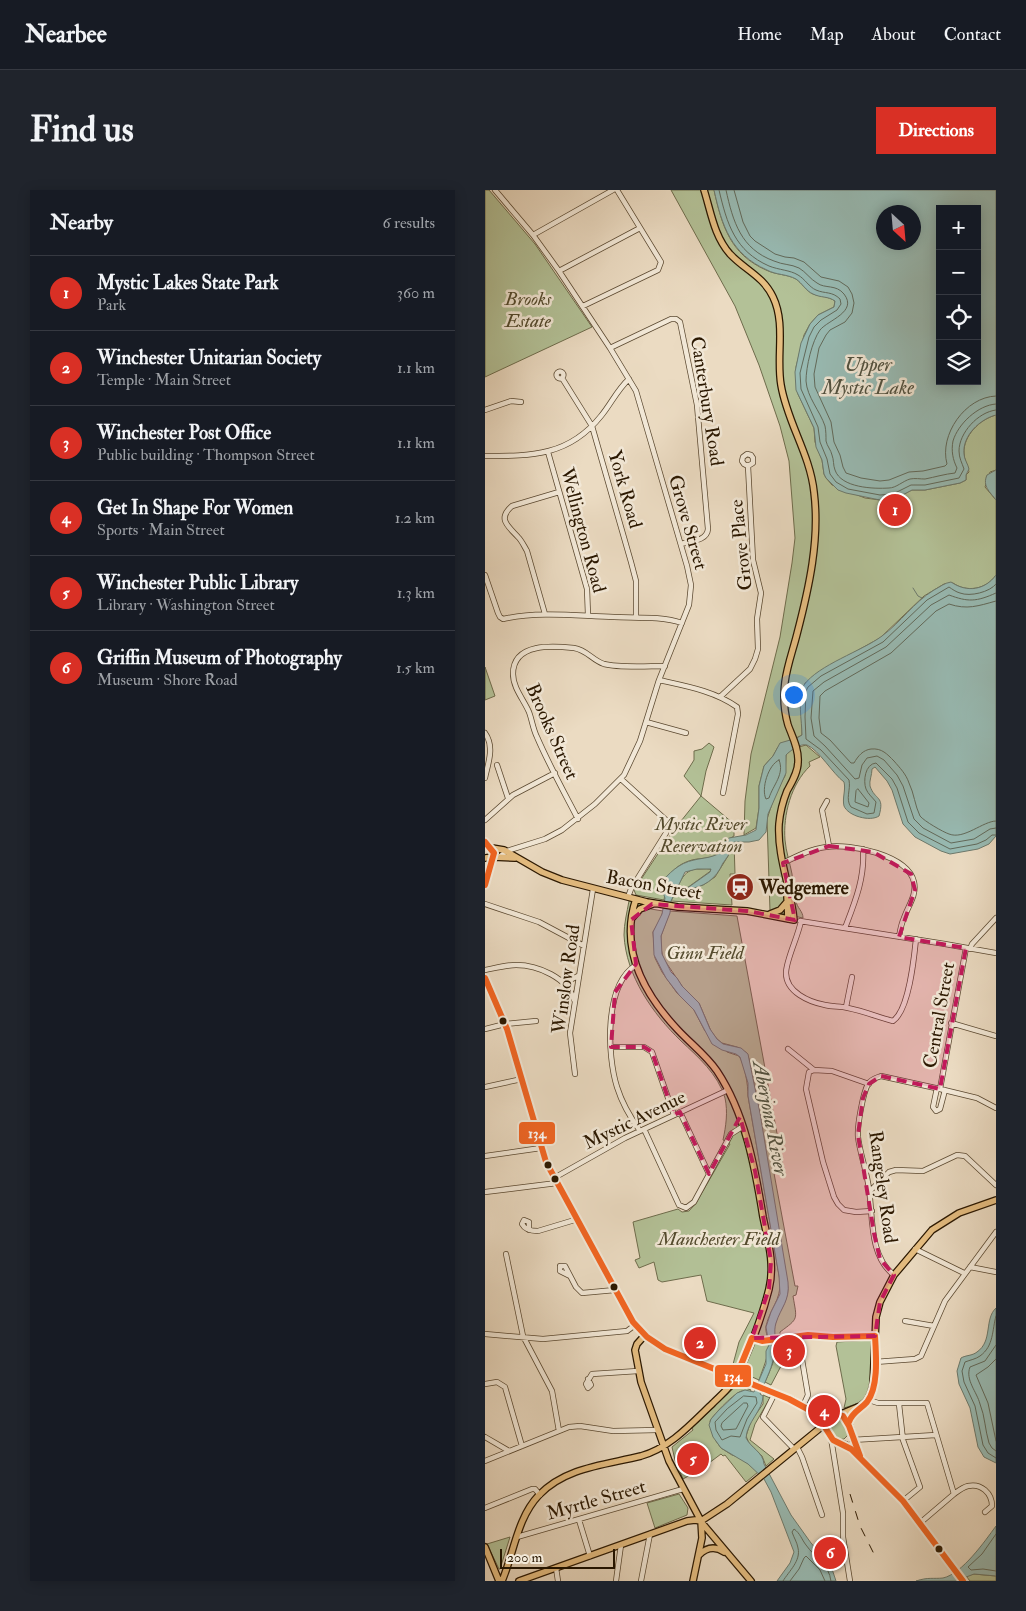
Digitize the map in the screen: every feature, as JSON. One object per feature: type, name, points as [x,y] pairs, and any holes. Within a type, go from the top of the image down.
[{"type":"main road","points":[[704,190],[720,241],[732,256],[763,282],[772,295],[777,307],[780,320],[779,356],[782,390],[807,459],[814,491],[815,534],[812,565],[784,692],[786,717],[798,760],[797,768],[785,796],[780,815],[779,838],[791,919]]},
{"type":"main road","points":[[485,842],[494,852],[485,885]]},
{"type":"main road","name":"Bacon Street","points":[[489,848],[507,851],[519,860],[551,876],[593,889],[658,904],[743,911],[791,919]]},
{"type":"main road","name":"Bacon Street","points":[[485,858],[494,857],[519,860]]},
{"type":"main road","points":[[485,869],[485,885]]},
{"type":"main road","points":[[787,886],[787,901],[791,919]]},
{"type":"main road","points":[[500,1581],[509,1564],[525,1514],[539,1495],[554,1482],[570,1474],[600,1465],[644,1455],[663,1446],[692,1424],[722,1394],[736,1377],[767,1297],[771,1278],[771,1266],[755,1171],[742,1127],[728,1090],[711,1063],[677,1029],[657,1005],[636,965],[630,942],[631,920],[636,899]]},
{"type":"main road","points":[[769,915],[780,910],[787,901]]},
{"type":"main road","points":[[631,920],[640,909],[658,904]]},
{"type":"main road","points":[[485,978],[505,1024],[541,1148],[555,1180],[578,1218],[635,1325],[645,1335],[670,1351],[766,1389],[803,1406],[816,1415],[825,1424],[826,1431],[835,1442],[848,1446],[860,1456],[903,1501],[962,1580]]},
{"type":"main road","points":[[860,1456],[852,1437],[849,1422],[850,1416],[867,1402],[873,1387],[876,1317],[880,1302],[894,1275],[932,1230],[967,1210],[996,1200]]},
{"type":"main road","points":[[645,1335],[635,1348],[638,1372],[663,1446],[701,1521],[751,1581]]},
{"type":"main road","points":[[752,1338],[761,1341],[798,1336],[875,1336]]},
{"type":"main road","points":[[519,1581],[691,1520],[701,1521],[769,1470],[830,1418],[867,1402]]},
{"type":"main road","points":[[841,1414],[849,1422]]},
{"type":"main road","points":[[816,1415],[830,1418]]},
{"type":"main road","points":[[812,1435],[822,1430],[826,1431]]},
{"type":"main road","points":[[840,1443],[852,1437]]},
{"type":"main road","points":[[695,1580],[703,1533],[701,1521]]},
{"type":"main road","points":[[485,1547],[500,1581]]},
{"type":"main road","points":[[699,1556],[707,1549],[715,1548],[731,1559]]},
{"type":"street","name":"Grove Street","points":[[494,857],[551,836],[578,819],[621,778],[634,755],[659,680],[689,605],[691,588],[689,573],[641,404],[629,379],[559,271],[533,235],[495,190]]},
{"type":"street","points":[[533,235],[613,190]]},
{"type":"street","points":[[583,306],[659,270],[661,262],[617,190]]},
{"type":"street","points":[[559,271],[640,228]]},
{"type":"street","name":"Canterbury Road","points":[[610,348],[671,319],[675,318],[680,322],[699,418],[708,529],[704,537],[681,544]]},
{"type":"street","name":"York Road","points":[[562,378],[592,426],[631,562],[635,581],[636,617]]},
{"type":"street","points":[[485,456],[526,455],[548,452],[566,445],[592,426],[629,379]]},
{"type":"street","points":[[485,410],[511,401],[521,402]]},
{"type":"street","name":"Wellington Road","points":[[548,452],[587,589],[588,615]]},
{"type":"street","name":"Grove Place","points":[[721,697],[750,669],[758,649],[757,618],[761,593],[753,560],[748,466]]},
{"type":"street","points":[[545,614],[527,551],[517,536],[507,527],[505,518],[507,511],[512,506],[559,492]]},
{"type":"street","points":[[485,575],[500,617],[503,619],[545,614],[636,617],[682,623]]},
{"type":"street","name":"Brooks Street","points":[[578,819],[536,735],[528,710],[516,686],[513,671],[517,661],[528,650],[541,647],[575,648],[583,650],[604,664],[665,666]]},
{"type":"street","points":[[659,680],[692,687],[721,697],[737,706],[738,710],[723,793]]},
{"type":"street","points":[[646,722],[686,733]]},
{"type":"street","points":[[485,733],[491,748],[485,778]]},
{"type":"street","points":[[497,765],[508,798]]},
{"type":"street","points":[[485,820],[508,798],[555,773]]},
{"type":"street","points":[[621,778],[668,824],[665,834],[628,897]]},
{"type":"street","points":[[827,801],[822,810],[829,846]]},
{"type":"street","points":[[783,863],[809,851],[829,846],[848,846],[883,855],[902,865],[914,879],[915,890],[903,919],[899,937]]},
{"type":"street","points":[[845,928],[860,886],[863,849]]},
{"type":"street","name":"Winslow Road","points":[[575,1074],[570,1035],[593,889]]},
{"type":"street","points":[[485,904],[539,922],[584,946]]},
{"type":"street","points":[[968,948],[996,918]]},
{"type":"street","name":"Bacon Street","points":[[791,919],[996,954]]},
{"type":"street","points":[[801,921],[787,966],[787,981],[792,989],[807,999],[826,1006],[846,1007],[891,1021],[895,1020],[910,984],[914,967],[916,939]]},
{"type":"street","name":"Central Street","points":[[968,948],[951,1023],[941,1089],[977,1098],[996,1108]]},
{"type":"street","points":[[485,970],[522,965],[540,970],[560,980],[568,981],[578,976]]},
{"type":"street","points":[[636,965],[624,975],[615,992],[612,1010],[611,1047],[613,1069],[617,1088],[625,1108],[642,1130],[681,1207],[686,1208],[691,1205],[732,1133],[742,1127]]},
{"type":"street","points":[[846,1007],[852,977]]},
{"type":"street","points":[[560,980],[570,991],[574,1001]]},
{"type":"street","points":[[485,1029],[505,1024],[536,1021]]},
{"type":"street","points":[[951,1023],[996,1035]]},
{"type":"street","points":[[611,1047],[643,1047],[652,1052],[674,1115]]},
{"type":"street","points":[[788,1049],[814,1070]]},
{"type":"street","points":[[872,1211],[856,1212],[844,1210],[838,1204],[828,1180],[806,1089],[809,1072],[814,1070],[832,1071],[869,1084],[874,1078],[881,1076],[941,1089]]},
{"type":"street","points":[[485,1087],[522,1079]]},
{"type":"street","name":"Rangeley Road","points":[[869,1084],[863,1098],[858,1134],[869,1190],[873,1232],[880,1259],[894,1275]]},
{"type":"street","name":"Mystic Avenue","points":[[555,1180],[589,1157],[728,1090]]},
{"type":"street","points":[[680,1112],[709,1174]]},
{"type":"street","points":[[485,1156],[541,1148]]},
{"type":"street","points":[[869,1190],[889,1172],[896,1170],[923,1171],[957,1155],[965,1156],[996,1185]]},
{"type":"street","points":[[485,1192],[555,1180]]},
{"type":"street","points":[[529,1230],[544,1230],[578,1218]]},
{"type":"street","points":[[875,1362],[919,1358],[923,1354],[945,1301],[996,1232]]},
{"type":"street","points":[[915,1249],[964,1273]]},
{"type":"street","points":[[506,1254],[524,1337],[551,1388],[559,1431]]},
{"type":"street","points":[[970,1267],[996,1272]]},
{"type":"street","points":[[570,1276],[583,1294],[615,1290]]},
{"type":"street","points":[[905,1321],[934,1326]]},
{"type":"street","points":[[485,1334],[547,1339],[625,1331],[635,1325]]},
{"type":"street","points":[[798,1336],[808,1395],[803,1406]]},
{"type":"street","points":[[588,1379],[593,1373],[638,1372]]},
{"type":"street","points":[[485,1384],[497,1382],[505,1387],[522,1446]]},
{"type":"street","points":[[775,1393],[763,1417],[796,1448],[802,1457],[821,1515]]},
{"type":"street","points":[[867,1402],[927,1403],[954,1494]]},
{"type":"street","points":[[899,1404],[902,1437],[920,1487],[903,1501]]},
{"type":"street","points":[[485,1461],[559,1431],[577,1426],[609,1431],[657,1430]]},
{"type":"street","points":[[852,1437],[936,1435]]},
{"type":"street","points":[[485,1436],[509,1451]]},
{"type":"street","points":[[831,1436],[843,1513],[843,1537],[850,1581]]},
{"type":"street","points":[[920,1523],[954,1494],[969,1486],[985,1489],[992,1501],[992,1506],[985,1512]]},
{"type":"street","name":"Myrtle Street","points":[[517,1537],[683,1488]]},
{"type":"street","points":[[485,1508],[530,1489],[535,1489],[539,1495]]},
{"type":"street","points":[[579,1520],[590,1556]]},
{"type":"street","points":[[641,1581],[650,1534]]},
{"type":"street","points":[[616,1581],[621,1545]]},
{"type":"street","points":[[556,1568],[558,1581]]},
{"type":"highlighted area","points":[[829,846],[873,852],[911,874],[915,890],[899,937],[966,948],[940,1089],[881,1076],[869,1084],[863,1098],[858,1135],[874,1233],[880,1259],[894,1275],[880,1302],[875,1336],[752,1338],[769,1289],[771,1261],[755,1171],[740,1117],[709,1174],[680,1112],[674,1115],[652,1052],[644,1047],[611,1047],[615,992],[636,964],[631,920],[652,904],[747,911],[795,920],[783,863]]},
{"type":"green space","name":"Brooks Estate","points":[[485,190],[489,190],[535,244],[592,327],[485,377]]},
{"type":"green space","points":[[671,190],[714,190],[720,215],[729,238],[744,256],[766,270],[796,279],[813,294],[835,301],[834,307],[818,315],[810,324],[804,335],[796,367],[798,394],[814,428],[815,442],[822,460],[824,474],[832,485],[865,498],[891,500],[912,490],[925,490],[960,483],[966,480],[966,475],[969,472],[964,456],[966,440],[979,424],[996,415],[996,470],[990,472],[985,487],[996,500],[996,575],[987,584],[976,588],[964,588],[953,583],[944,584],[924,596],[880,638],[833,664],[805,683],[801,702],[802,735],[778,747],[764,766],[759,786],[759,808],[756,828],[744,835],[745,801],[751,754],[780,637],[792,563],[795,538],[789,461],[780,426],[759,365],[735,306]]},
{"type":"green space","points":[[485,667],[495,696],[485,700]]},
{"type":"green space","points":[[709,743],[714,747],[706,771],[701,796],[684,776],[694,760],[694,751],[702,749]]},
{"type":"green space","points":[[806,745],[820,757],[809,762],[810,766],[803,773],[793,791],[785,820],[786,844],[794,894],[803,918],[770,911],[767,819],[776,792],[785,776],[786,755],[792,749]]},
{"type":"green space","name":"Mystic River Reservation","points":[[701,796],[734,824],[734,836],[730,838],[716,855],[695,859],[673,870],[661,888],[665,894],[664,900],[636,895],[634,890],[673,831]]},
{"type":"green space","points":[[734,842],[735,874],[730,874],[732,905],[671,901],[681,879],[689,872],[700,869],[712,870],[687,888],[703,885],[715,877]]},
{"type":"green space","name":"Manchester Field","points":[[629,901],[663,911],[653,932],[655,958],[662,972],[677,993],[694,1010],[705,1031],[727,1052],[739,1056],[747,1081],[780,1281],[779,1294],[766,1326],[769,1343],[759,1380],[732,1368],[739,1342],[754,1313],[707,1301],[701,1275],[662,1282],[658,1280],[654,1262],[639,1268],[635,1260],[640,1258],[633,1222],[678,1209],[682,1212],[689,1211],[696,1203],[730,1144],[723,1140],[726,1103],[718,1081],[651,1006],[630,965],[624,935]]},
{"type":"green space","name":"Ginn Field","points":[[670,911],[737,916],[783,1166],[773,1168],[795,1286],[798,1286],[796,1295],[793,1296],[795,1318],[791,1324],[780,1332],[781,1366],[771,1385],[765,1382],[776,1348],[774,1328],[788,1293],[788,1288],[751,1065],[747,1053],[737,1047],[722,1043],[717,1039],[711,1031],[699,1003],[682,986],[663,958],[661,936]]},
{"type":"green space","points":[[869,1340],[871,1342],[871,1364],[870,1381],[866,1395],[854,1405],[844,1408],[846,1399],[836,1346],[837,1342]]},
{"type":"green space","points":[[736,1386],[751,1390],[750,1392],[742,1391],[735,1395],[710,1421],[716,1441],[721,1448],[741,1458],[758,1472],[746,1482],[725,1455],[721,1454],[709,1463],[697,1447],[693,1450],[688,1445],[680,1452],[684,1458],[682,1460],[692,1474],[683,1479],[672,1447],[693,1430],[692,1428]]},
{"type":"green space","points":[[763,1395],[770,1398],[755,1424],[750,1440],[774,1459],[766,1466],[762,1456],[749,1443],[746,1436],[751,1421],[763,1404]]},
{"type":"green space","points":[[835,1418],[842,1419],[847,1425],[848,1435],[844,1439],[837,1440],[829,1428],[829,1424]]},
{"type":"green space","points":[[679,1494],[688,1508],[687,1515],[655,1528],[647,1503]]},
{"type":"green space","points":[[510,1537],[500,1569],[499,1569],[487,1544]]},
{"type":"green space","points":[[974,1574],[996,1576],[996,1581],[970,1581],[966,1576]]},
{"type":"water","name":"Upper Mystic Lake","points":[[714,190],[996,190],[996,415],[978,424],[966,441],[964,456],[969,469],[966,480],[925,490],[912,490],[895,499],[880,500],[838,490],[826,478],[822,460],[816,447],[814,428],[796,390],[795,372],[801,343],[810,324],[818,315],[834,307],[835,301],[813,294],[796,279],[770,272],[745,256],[730,238]]},
{"type":"water","points":[[996,470],[996,500],[987,489],[985,482],[987,475]]},
{"type":"water","points":[[996,575],[996,836],[989,844],[978,849],[950,854],[915,837],[903,824],[892,790],[875,767],[872,769],[870,786],[880,801],[881,809],[879,816],[865,818],[850,813],[844,806],[844,782],[812,748],[807,745],[801,745],[786,755],[786,773],[768,814],[766,832],[759,840],[734,842],[717,874],[704,885],[686,889],[710,872],[711,869],[697,869],[685,872],[671,901],[670,913],[661,936],[662,954],[671,972],[699,1003],[710,1029],[717,1039],[723,1044],[741,1048],[748,1054],[760,1113],[788,1282],[788,1294],[775,1326],[774,1356],[760,1394],[763,1396],[762,1401],[749,1427],[746,1438],[761,1456],[791,1515],[811,1543],[831,1566],[836,1581],[777,1581],[790,1563],[794,1552],[771,1492],[764,1479],[748,1464],[721,1448],[713,1437],[709,1425],[711,1419],[718,1411],[737,1393],[745,1390],[754,1392],[766,1364],[766,1351],[769,1345],[766,1327],[780,1294],[779,1276],[748,1096],[748,1083],[740,1057],[712,1044],[694,1010],[666,978],[654,955],[653,932],[662,914],[665,898],[660,884],[679,866],[689,861],[718,854],[725,841],[729,838],[746,835],[756,830],[759,786],[764,766],[773,756],[780,743],[802,735],[801,695],[804,685],[811,678],[819,671],[882,636],[927,595],[942,585],[951,582],[969,589],[981,587]]},
{"type":"water","points":[[996,1308],[996,1463],[984,1457],[978,1447],[970,1408],[959,1384],[957,1371],[961,1358],[975,1353],[982,1347],[987,1336],[990,1318]]},
{"type":"water","points":[[996,1526],[996,1576],[974,1574],[956,1581],[916,1581],[943,1578],[958,1570],[973,1556]]},
{"type":"waterway","points":[[913,588],[918,596],[922,598]]},
{"type":"railway","points":[[850,1494],[860,1526],[875,1556]]},
{"type":"transit line","name":"134","points":[[485,842],[494,853],[485,885]]},
{"type":"transit line","name":"134","points":[[485,978],[507,1029],[546,1162],[633,1322],[647,1337],[665,1349],[789,1399],[824,1418],[838,1415],[843,1416],[849,1426],[860,1456]]},
{"type":"transit line","name":"134","points":[[736,1377],[752,1338],[762,1341],[808,1335],[833,1337],[875,1336],[876,1370],[871,1396],[854,1413],[849,1422]]},
{"type":"transit line","name":"134","points":[[816,1415],[825,1424],[833,1440],[851,1449],[903,1501],[963,1581]]},
{"type":"place","name":"Mystic Lakes State Park","points":[[895,510]]},
{"type":"place","name":"Wedgemere","points":[[740,887]]},
{"type":"place","name":"Winchester Unitarian Society","points":[[700,1343]]},
{"type":"place","name":"Winchester Post Office","points":[[789,1351]]},
{"type":"place","name":"Get In Shape For Women","points":[[824,1411]]},
{"type":"place","name":"Winchester Public Library","points":[[693,1459]]},
{"type":"place","name":"Griffin Museum of Photography","points":[[830,1553]]},
{"type":"water label","name":"Aberjona River","points":[[771,1118]]}]
